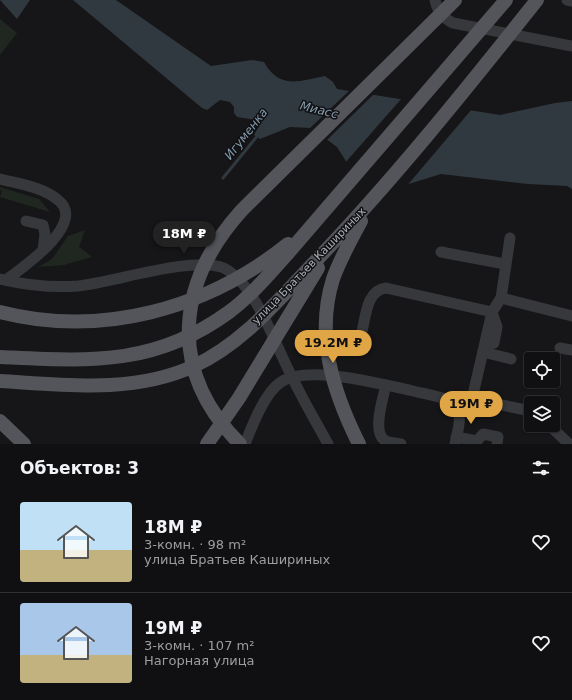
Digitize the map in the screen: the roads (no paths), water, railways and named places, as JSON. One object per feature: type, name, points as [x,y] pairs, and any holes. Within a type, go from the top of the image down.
[{"type":"main road","points":[[240,444],[221,422],[208,402],[197,379],[191,356],[189,333],[191,306],[196,283],[205,260],[222,233],[242,210],[455,0]]},
{"type":"main road","name":"улица Братьев Кашириных","points":[[0,357],[69,360],[107,359],[136,355],[181,340],[205,329],[245,299],[289,252],[506,0]]},
{"type":"main road","name":"улица Братьев Кашириных","points":[[0,381],[89,386],[139,382],[163,377],[194,366],[219,353],[244,333],[337,240],[474,78],[537,0]]},
{"type":"main road","points":[[358,444],[343,412],[328,365],[326,311],[333,278],[343,253],[371,201]]},
{"type":"main road","points":[[0,312],[43,321],[87,323],[129,318],[166,309],[209,292],[270,258],[321,214]]},
{"type":"main road","points":[[207,444],[239,398],[299,298],[337,240]]},
{"type":"main road","points":[[0,421],[24,444]]},
{"type":"street","points":[[435,0],[439,12],[452,23],[572,46]]},
{"type":"street","points":[[567,0],[572,1]]},
{"type":"street","points":[[0,179],[44,192],[59,200],[65,207],[65,217],[59,235],[43,250],[3,280]]},
{"type":"street","points":[[26,221],[43,225],[45,234],[43,250]]},
{"type":"street","points":[[472,399],[492,312],[501,298],[510,238]]},
{"type":"street","points":[[441,252],[505,264]]},
{"type":"street","points":[[3,280],[30,285],[68,287],[92,284],[182,266],[209,265],[222,267],[242,283],[256,303],[291,376],[328,444]]},
{"type":"street","points":[[362,331],[370,300],[373,293],[379,288],[386,288],[492,312]]},
{"type":"street","points":[[501,298],[572,316]]},
{"type":"street","points":[[560,348],[572,350]]},
{"type":"street","points":[[484,349],[511,359]]},
{"type":"street","points":[[245,444],[263,405],[276,386],[291,376],[314,375],[337,376],[386,385],[447,399],[458,407],[460,420],[456,440],[477,442],[483,434],[498,437],[496,444]]},
{"type":"street","points":[[386,385],[377,427],[379,435],[385,441],[401,444]]},
{"type":"street","points":[[458,407],[472,399],[524,410]]},
{"type":"street","points":[[556,432],[569,444]]},
{"type":"water","points":[[0,0],[30,0],[17,19]]},
{"type":"water","name":"Миасс","points":[[73,0],[116,0],[211,66],[252,60],[264,62],[270,71],[283,80],[298,81],[325,76],[333,82],[337,89],[500,115],[555,103],[572,101],[572,189],[567,186],[528,184],[441,174],[399,187],[349,166],[337,147],[311,128],[290,127],[260,139],[254,135],[262,121],[237,117],[234,113],[234,107],[230,102],[220,100],[207,110],[202,108]]},
{"type":"waterway","name":"Игуменка","points":[[223,178],[259,134]]}]
